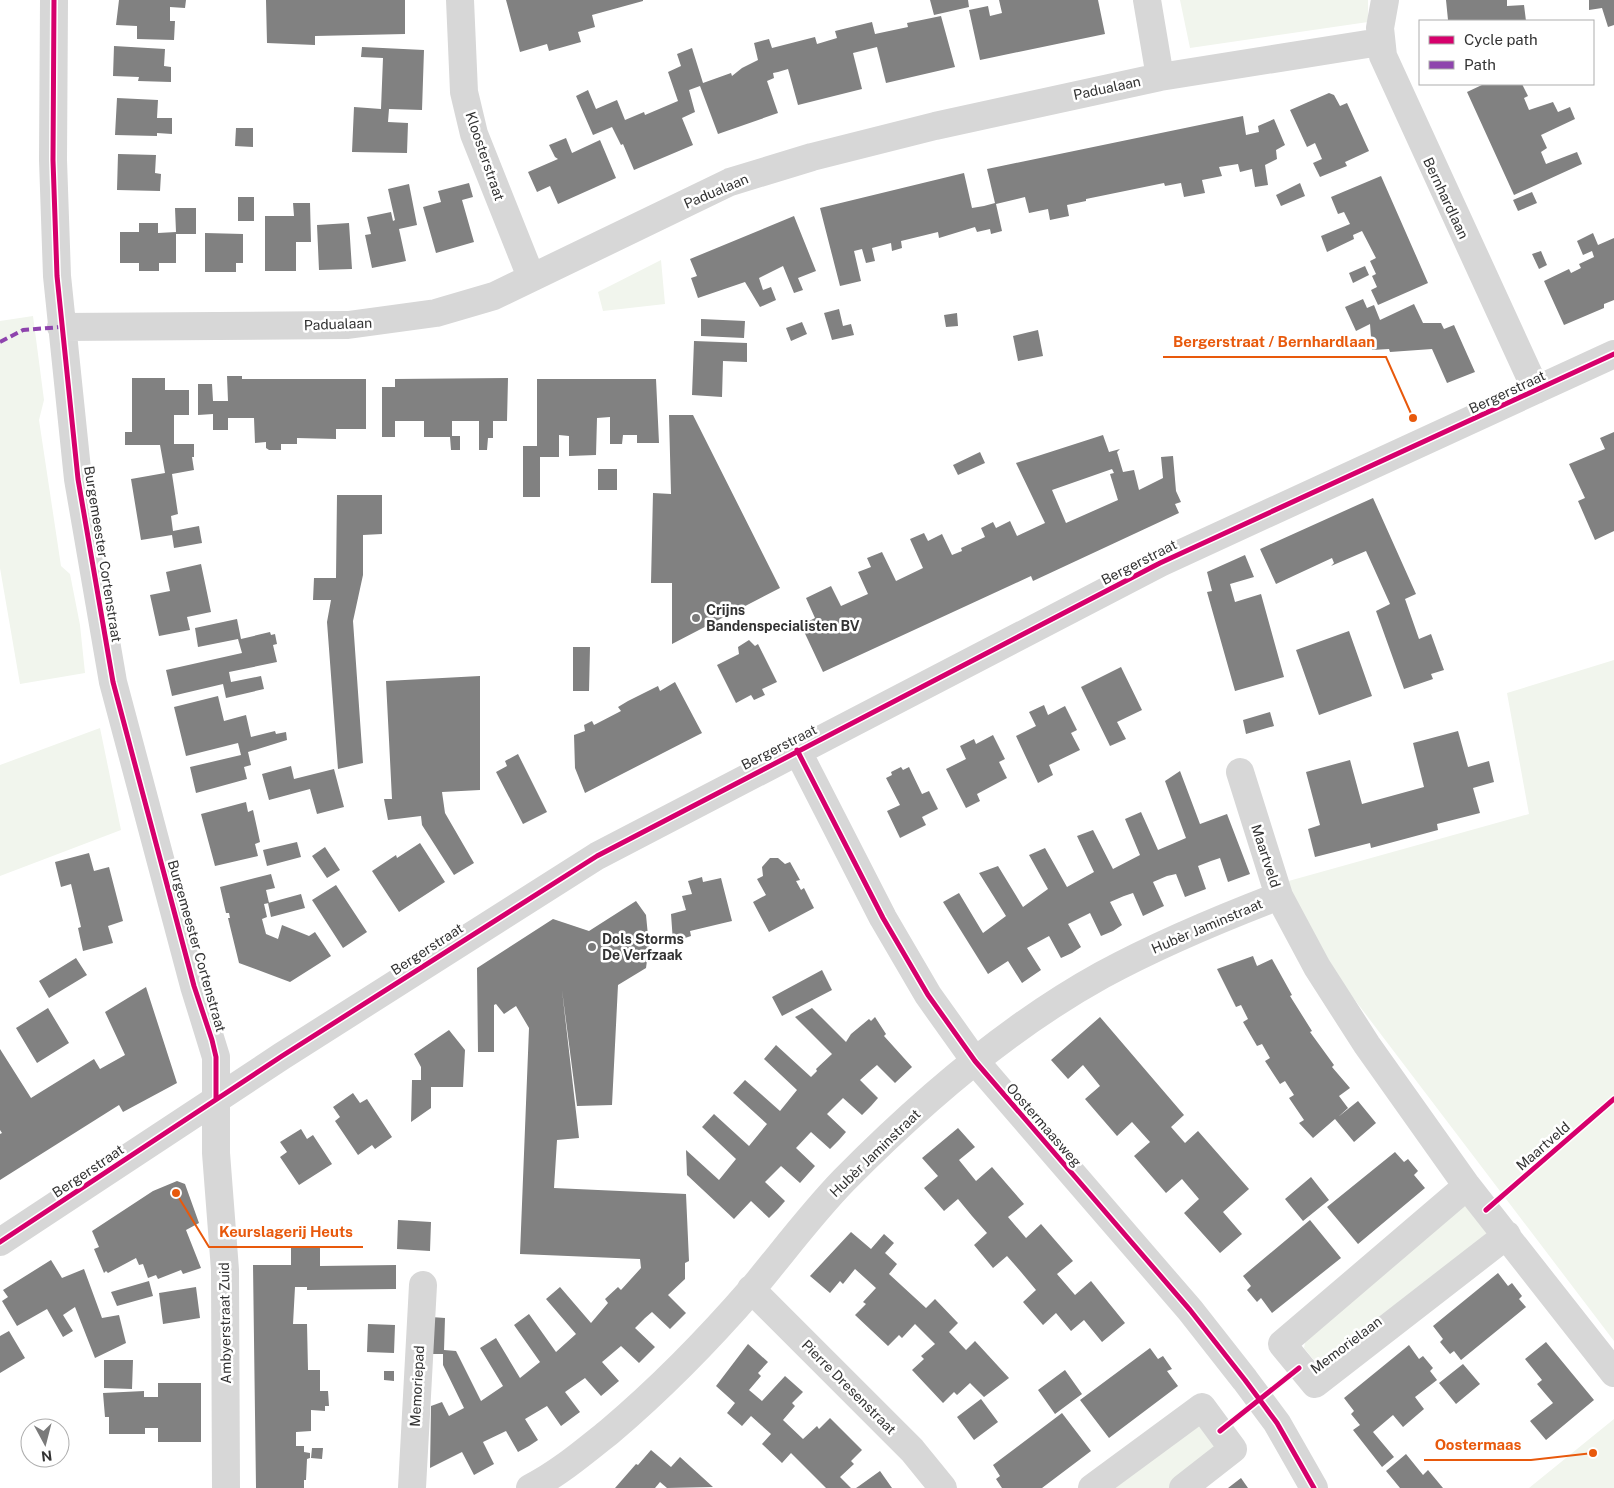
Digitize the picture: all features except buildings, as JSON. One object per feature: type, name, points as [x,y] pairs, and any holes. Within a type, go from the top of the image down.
[{"type":"street","name":"Burgemeester Cortenstraat","points":[[54,0],[53,160],[61,327],[78,479],[113,682],[191,977],[212,1040],[216,1057],[216,1098]]},
{"type":"street","name":"Kloosterstraat","points":[[460,0],[464,92],[474,134],[531,277]]},
{"type":"street","points":[[1147,0],[1160,77]]},
{"type":"street","name":"Bernhardlaan","points":[[1385,0],[1380,42],[1383,56],[1406,111],[1536,390]]},
{"type":"street","name":"Padualaan","points":[[61,327],[325,326],[374,323],[465,306],[494,296],[730,182],[812,157],[935,126],[1160,77],[1380,42]]},
{"type":"street","name":"Bergerstraat","points":[[0,1242],[216,1098],[597,856],[797,750],[1160,563],[1614,354]]},
{"type":"street","name":"Oostermaasweg","points":[[797,750],[903,956],[928,995],[975,1061],[1190,1310],[1277,1423],[1314,1488]]},
{"type":"street","name":"Maartveld","points":[[1240,772],[1279,896],[1317,967],[1366,1045],[1468,1186],[1614,1373]]},
{"type":"street","name":"Hubèr Jaminstraat","points":[[539,1486],[651,1397],[698,1349],[843,1182],[910,1117],[975,1061],[1034,1019],[1100,976],[1212,922],[1279,896]]},
{"type":"street","name":"Ambyerstraat Zuid","points":[[216,1098],[216,1153],[225,1270],[226,1488]]},
{"type":"street","name":"Memorielaan","points":[[1468,1186],[1282,1344],[1299,1368],[1315,1384],[1507,1235]]},
{"type":"street","name":"Memoriepad","points":[[412,1488],[423,1285]]},
{"type":"street","name":"Pierre Dresenstraat","points":[[751,1289],[912,1450],[944,1488]]},
{"type":"street","points":[[1092,1488],[1202,1406],[1233,1449],[1183,1488]]},
{"type":"shaded area","points":[[1180,0],[1368,0],[1368,22],[1190,48]]},
{"type":"shaded area","points":[[661,260],[665,304],[603,311],[598,292]]},
{"type":"shaded area","points":[[33,316],[44,400],[39,420],[61,566],[70,574],[80,625],[85,673],[20,684],[0,568],[0,321]]},
{"type":"shaded area","points":[[1614,660],[1614,1341],[1329,966],[1285,882],[1529,814],[1507,693]]},
{"type":"shaded area","points":[[100,728],[121,830],[0,876],[0,765]]},
{"type":"shaded area","points":[[1466,1204],[1493,1237],[1318,1365],[1304,1348],[1307,1332]]},
{"type":"shaded area","points":[[1614,1419],[1614,1488],[1529,1488]]},
{"type":"shaded area","points":[[1194,1425],[1207,1425],[1218,1456],[1174,1488],[1107,1488]]},
{"type":"marked path","points":[[0,342],[23,330],[61,327]]},
{"type":"cycle path","points":[[54,0],[53,160],[57,276],[78,479],[113,682],[194,986],[212,1040],[216,1057],[216,1098]]},
{"type":"cycle path","points":[[0,1242],[282,1056],[597,856],[1160,563],[1614,354]]},
{"type":"cycle path","points":[[797,750],[883,918],[928,995],[975,1061],[1190,1310],[1245,1380],[1277,1423],[1314,1488]]},
{"type":"cycle path","points":[[1486,1210],[1614,1099]]},
{"type":"cycle path","points":[[1220,1431],[1299,1368]]},
{"type":"place","name":"Bergerstraat / Bernhardlaan","points":[[1413,418]]},
{"type":"place","name":"Crijns Bandenspecialisten BV","points":[[696,618]]},
{"type":"place","name":"Dols Storms De Verfzaak","points":[[592,947]]},
{"type":"place","name":"Keurslagerij Heuts","points":[[176,1193]]},
{"type":"place","name":"Oostermaas","points":[[1593,1453]]}]
